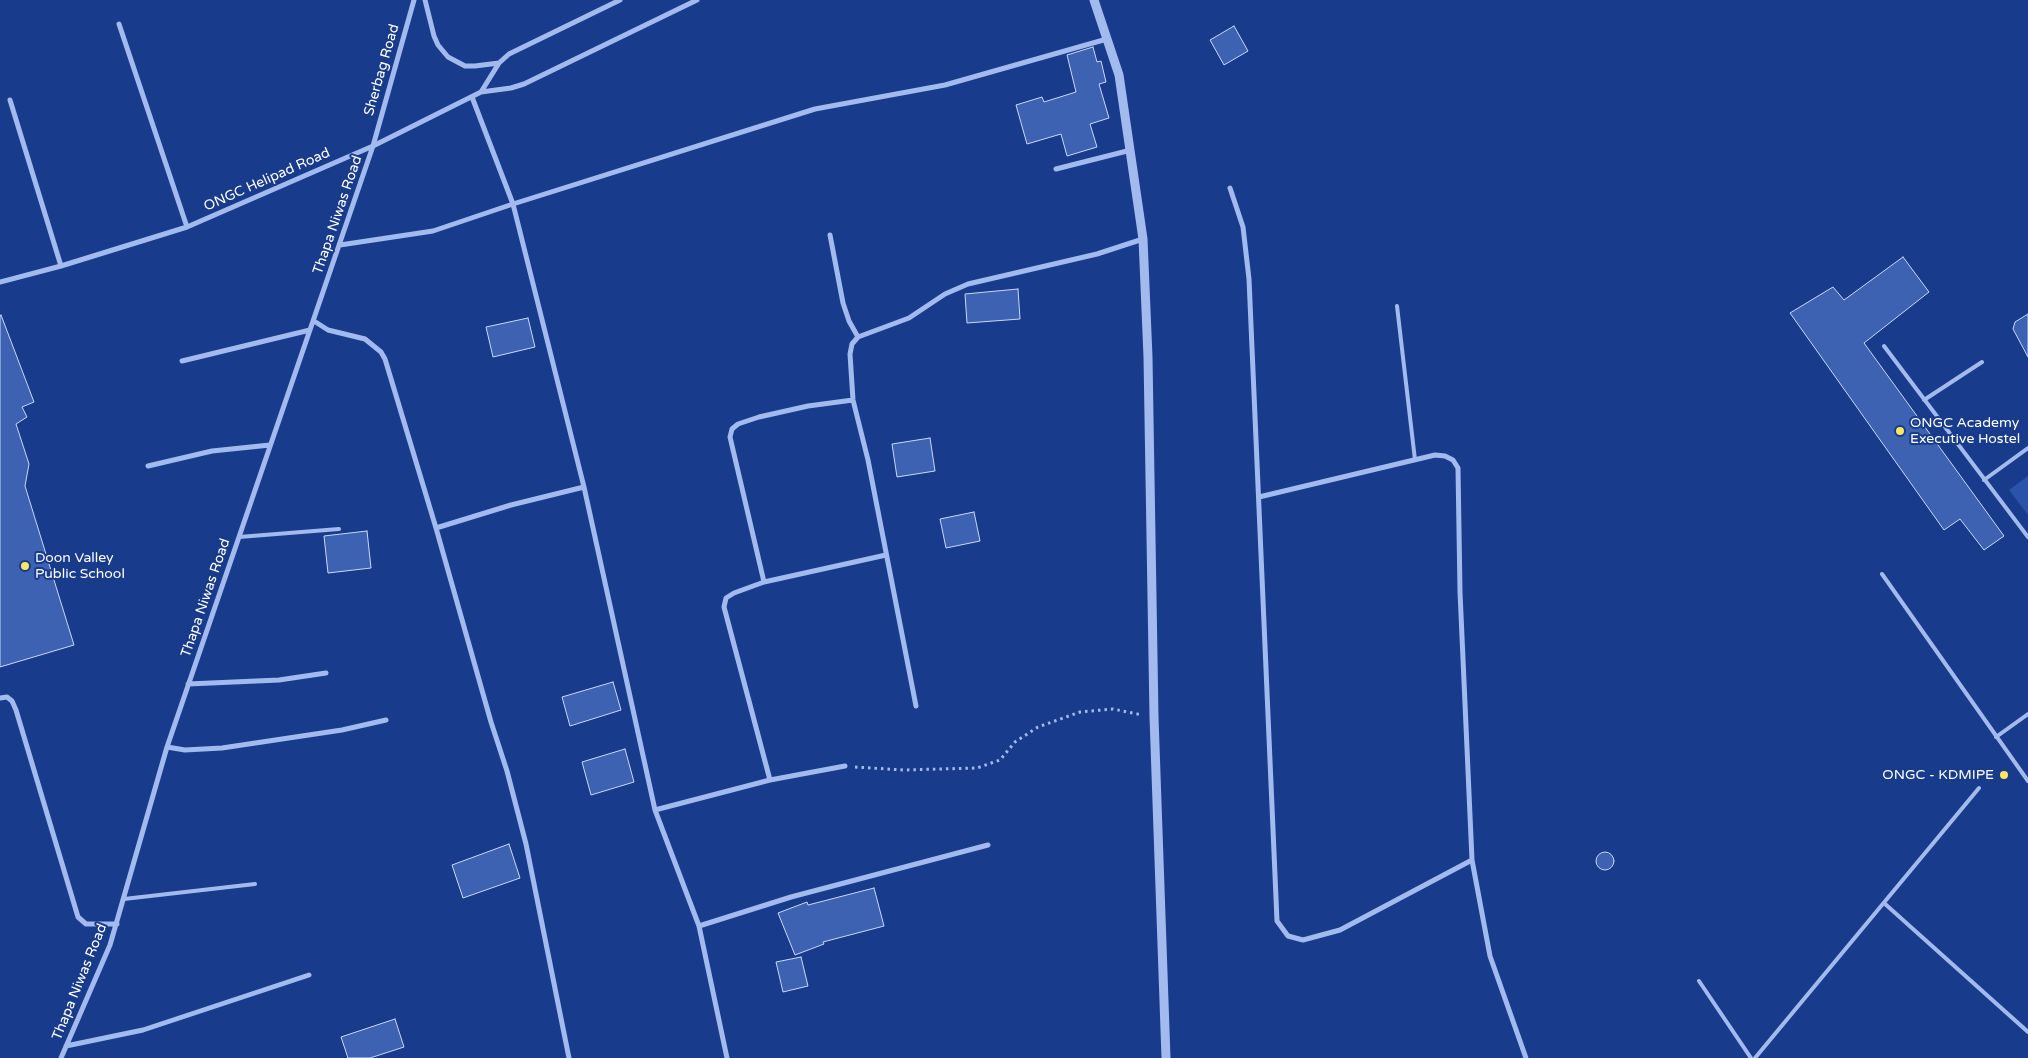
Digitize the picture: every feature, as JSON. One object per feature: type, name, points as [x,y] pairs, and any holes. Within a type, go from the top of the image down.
[{"type":"street","name":"Sherbag Road","points":[[373,146],[414,0]]},
{"type":"street","points":[[425,0],[434,36],[438,45],[448,57],[465,66],[500,63]]},
{"type":"street","points":[[481,92],[500,63],[509,54],[524,45],[620,0]]},
{"type":"street","name":"ONGC Helipad Road","points":[[0,282],[61,266],[186,227],[373,146],[481,92],[511,88],[524,84],[697,0]]},
{"type":"street","points":[[1094,0],[1119,75],[1143,239],[1148,357],[1154,717],[1166,1058]]},
{"type":"street","points":[[119,24],[186,227]]},
{"type":"street","points":[[340,245],[433,231],[814,108],[944,85],[1108,39]]},
{"type":"street","points":[[472,97],[514,204],[584,487],[655,810],[699,926],[727,1058]]},
{"type":"street","points":[[10,100],[61,266]]},
{"type":"street","name":"Thapa Niwas Road","points":[[61,1058],[110,945],[188,684],[373,146]]},
{"type":"street","points":[[1056,169],[1131,150]]},
{"type":"street","points":[[1230,188],[1243,227],[1249,279],[1277,921],[1288,936],[1303,940],[1340,930],[1472,860]]},
{"type":"street","points":[[830,235],[843,303],[849,321],[858,337]]},
{"type":"street","points":[[916,706],[868,460],[853,400],[850,354],[852,344],[858,337],[909,318],[945,294],[968,284],[1097,254],[1143,239]]},
{"type":"street","points":[[314,321],[328,330],[365,338],[381,352],[385,359],[507,771],[526,844],[570,1058]]},
{"type":"street","points":[[182,361],[310,330]]},
{"type":"street","points":[[764,582],[730,437],[732,429],[738,424],[759,417],[808,406],[853,400]]},
{"type":"street","points":[[148,466],[212,451],[270,445]]},
{"type":"street","points":[[1259,497],[1435,455],[1445,456],[1453,460],[1458,468],[1460,592],[1472,860],[1490,956],[1526,1058]]},
{"type":"street","points":[[436,528],[510,505],[584,487]]},
{"type":"street","points":[[770,780],[724,607],[726,598],[734,593],[764,582],[886,555]]},
{"type":"street","points":[[188,684],[280,680],[326,673]]},
{"type":"street","points":[[0,698],[6,697],[12,701],[16,710],[78,917],[86,924],[117,924]]},
{"type":"street","points":[[168,747],[185,750],[222,748],[342,730],[386,720]]},
{"type":"street","points":[[655,810],[770,780],[845,766]]},
{"type":"street","points":[[699,926],[791,897],[988,845]]},
{"type":"street","points":[[66,1046],[143,1030],[309,975]]},
{"type":"lane","points":[[1397,306],[1415,460]]},
{"type":"lane","points":[[1884,346],[2028,537]]},
{"type":"lane","points":[[1924,400],[1982,362]]},
{"type":"lane","points":[[1984,480],[2028,448]]},
{"type":"lane","points":[[238,537],[339,529]]},
{"type":"lane","points":[[1882,574],[2028,781]]},
{"type":"lane","points":[[1996,737],[2028,714]]},
{"type":"lane","points":[[1699,981],[1753,1058],[1979,788]]},
{"type":"lane","points":[[124,899],[255,884]]},
{"type":"lane","points":[[1884,903],[2028,1032]]},
{"type":"path","points":[[845,766],[903,770],[977,768],[1000,760],[1015,742],[1038,727],[1080,712],[1112,709],[1154,717]]},
{"type":"shaded area","points":[[2028,476],[2028,515],[2009,490]]},
{"type":"building","points":[[1234,26],[1248,51],[1224,65],[1210,40]]},
{"type":"building","points":[[1093,47],[1097,62],[1101,61],[1106,82],[1099,84],[1109,118],[1090,124],[1097,147],[1067,156],[1061,134],[1027,144],[1016,105],[1042,97],[1044,102],[1076,92],[1067,55]]},
{"type":"building","name":"ONGC Academy Executive Hostel","points":[[1903,257],[1929,292],[1864,343],[2004,536],[1984,550],[1960,519],[1944,530],[1790,313],[1833,287],[1844,300]]},
{"type":"building","points":[[1018,289],[1020,319],[967,323],[965,294]]},
{"type":"building","points":[[2028,314],[2028,357],[2013,329],[2015,322]]},
{"type":"building","name":"Doon Valley Public School","points":[[0,316],[34,402],[22,407],[27,417],[16,424],[29,464],[25,486],[74,645],[0,667]]},
{"type":"building","points":[[528,318],[535,347],[493,357],[486,327]]},
{"type":"building","points":[[930,438],[935,471],[897,477],[892,444]]},
{"type":"building","points":[[974,512],[980,541],[946,548],[940,519]]},
{"type":"building","points":[[367,531],[371,568],[328,573],[324,536]]},
{"type":"building","points":[[613,682],[621,710],[570,726],[562,697]]},
{"type":"building","points":[[625,749],[634,782],[591,795],[582,762]]},
{"type":"building","points":[[509,844],[520,878],[463,898],[452,865]]},
{"type":"building","points":[[1605,852],[1613,857],[1614,861],[1609,869],[1605,870],[1597,865],[1596,861],[1601,853]]},
{"type":"building","points":[[874,888],[884,926],[823,942],[824,944],[795,955],[778,913],[807,902],[808,905]]},
{"type":"building","points":[[801,957],[808,986],[783,992],[776,962]]},
{"type":"building","points":[[395,1019],[404,1047],[370,1058],[348,1058],[341,1037]]},
{"type":"place","name":"ONGC Academy Executive Hostel","points":[[1900,431]]},
{"type":"place","name":"Doon Valley Public School","points":[[25,566]]},
{"type":"place","name":"ONGC - KDMIPE","points":[[2004,775]]}]
